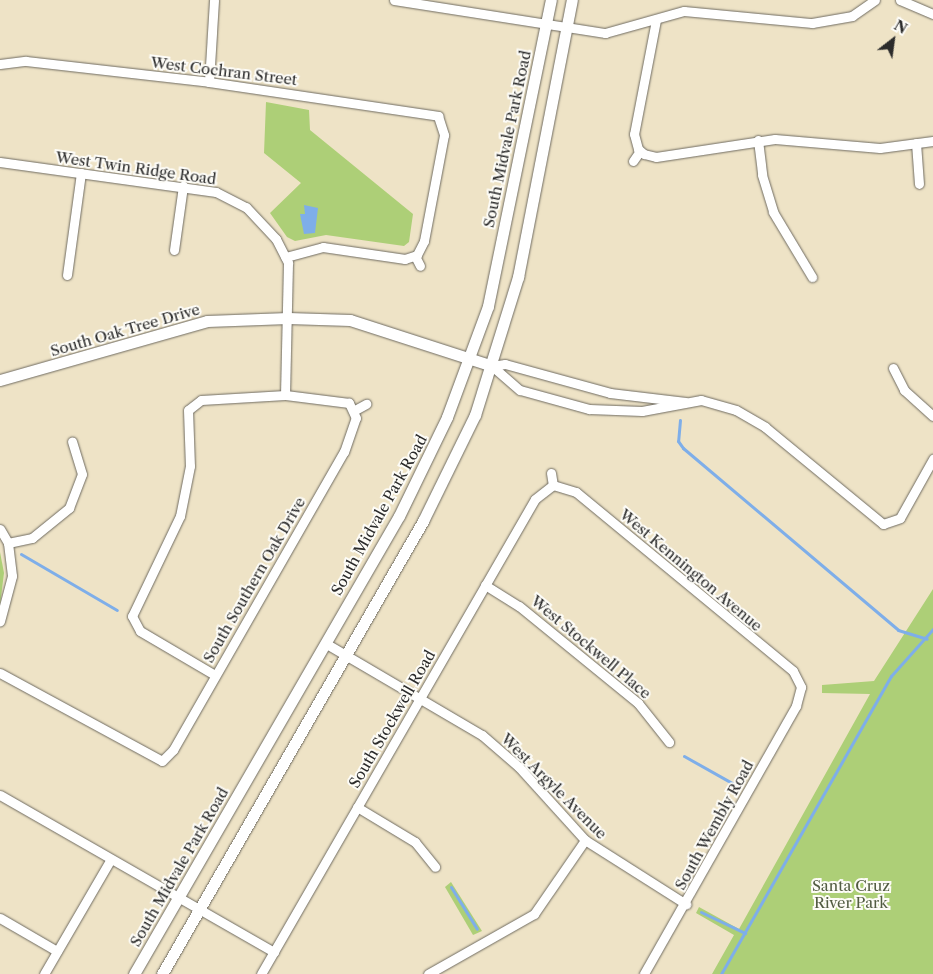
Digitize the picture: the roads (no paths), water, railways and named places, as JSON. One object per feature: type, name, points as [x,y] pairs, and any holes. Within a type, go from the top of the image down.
[{"type":"main road","name":"South Midvale Park Road","points":[[134,974],[419,479],[471,358],[488,306],[551,0]]},
{"type":"main road","points":[[162,974],[447,477],[492,366],[518,277],[572,0]]},
{"type":"main road","name":"South Oak Tree Drive","points":[[0,380],[207,321],[288,318],[350,320],[492,366]]},
{"type":"street","points":[[209,82],[214,0]]},
{"type":"street","points":[[394,0],[546,21],[605,33],[684,11],[812,23],[852,16],[876,0]]},
{"type":"street","points":[[900,0],[933,14]]},
{"type":"street","points":[[640,151],[634,134],[656,20]]},
{"type":"street","name":"West Cochran Street","points":[[0,64],[26,61],[209,82],[426,111],[445,118],[444,135],[424,241],[416,256]]},
{"type":"street","points":[[640,151],[656,157],[758,140],[880,148],[933,141]]},
{"type":"street","points":[[758,140],[762,175],[773,212],[812,277]]},
{"type":"street","points":[[916,143],[919,184]]},
{"type":"street","points":[[633,160],[640,151]]},
{"type":"street","name":"West Twin Ridge Road","points":[[0,162],[216,192],[246,207],[276,239],[285,257],[290,302],[285,395]]},
{"type":"street","points":[[67,275],[81,173]]},
{"type":"street","points":[[174,250],[183,186]]},
{"type":"street","points":[[285,257],[322,247],[416,256],[420,266]]},
{"type":"street","points":[[492,366],[505,364],[610,393],[690,403]]},
{"type":"street","points":[[492,366],[520,390],[589,409],[642,411],[701,400],[736,410],[765,427],[867,514],[891,527],[900,518],[933,459]]},
{"type":"street","points":[[893,368],[904,390],[933,416]]},
{"type":"street","points":[[215,675],[128,623],[132,610],[180,516],[190,466],[186,405],[201,400],[285,395],[338,399],[354,409],[366,404]]},
{"type":"street","name":"South Southern Oak Drive","points":[[0,673],[164,764],[344,452],[355,426],[354,409]]},
{"type":"street","points":[[8,543],[32,538],[69,508],[82,474],[72,442]]},
{"type":"street","points":[[551,473],[553,485]]},
{"type":"street","name":"South Stockwell Road","points":[[261,974],[535,499],[553,485]]},
{"type":"street","name":"West Kennington Avenue","points":[[553,485],[576,492],[793,671],[802,687]]},
{"type":"street","points":[[0,529],[8,543],[12,576],[0,621]]},
{"type":"street","name":"West Stockwell Place","points":[[485,585],[519,606],[638,704],[669,742]]},
{"type":"street","name":"West Argyle Avenue","points":[[325,643],[420,697],[494,744],[585,840],[686,904]]},
{"type":"street","name":"South Wembly Road","points":[[644,974],[686,904],[796,706],[802,687]]},
{"type":"street","points":[[0,796],[274,952]]},
{"type":"street","points":[[357,807],[415,842],[434,867]]},
{"type":"street","points":[[428,974],[534,914],[585,840]]},
{"type":"street","points":[[44,974],[112,859]]},
{"type":"street","points":[[0,918],[57,951]]},
{"type":"water","points":[[304,205],[318,208],[315,233],[304,234],[300,214],[305,214]]},
{"type":"waterway","points":[[680,420],[678,441],[683,448],[898,630],[927,639]]},
{"type":"waterway","points":[[21,554],[117,610]]},
{"type":"waterway","points":[[721,974],[891,676],[933,629]]},
{"type":"waterway","points":[[684,756],[739,787]]},
{"type":"waterway","points":[[451,887],[477,929]]},
{"type":"waterway","points":[[701,912],[745,933]]},
{"type":"park label","name":"Santa Cruz River Park","points":[[851,894]]}]
